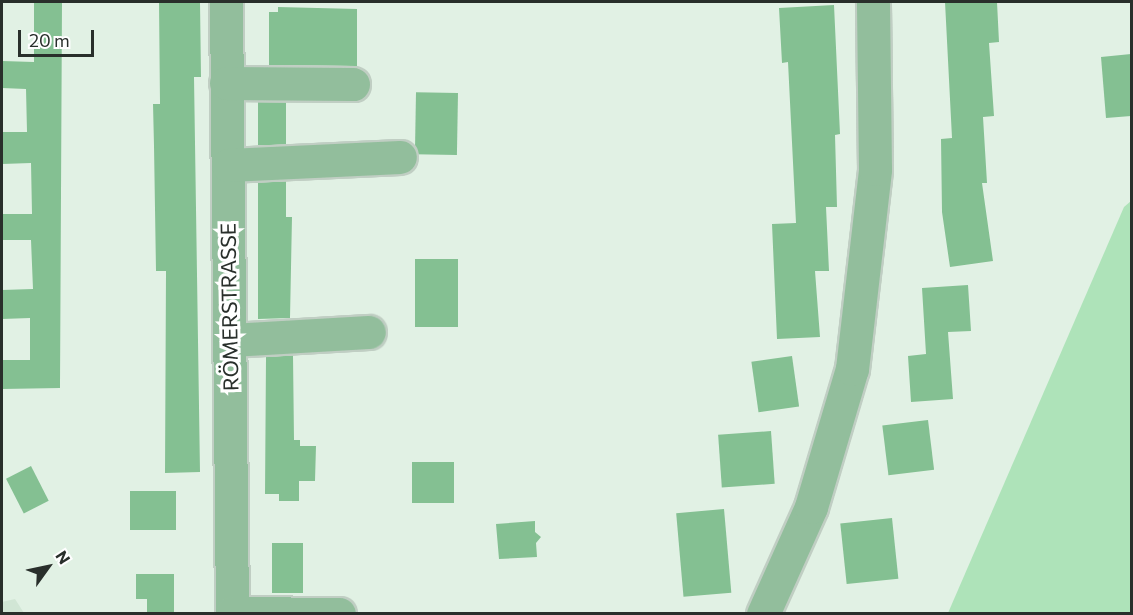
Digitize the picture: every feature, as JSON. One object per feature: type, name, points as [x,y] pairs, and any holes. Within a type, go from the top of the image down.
[{"type":"street","name":"RÖMERSTRASSE","points":[[226,2],[232,613]]},
{"type":"street","points":[[763,614],[811,507],[852,369],[875,169],[873,2]]},
{"type":"street","points":[[226,83],[352,84]]},
{"type":"street","points":[[228,165],[400,157]]},
{"type":"street","points":[[230,340],[369,333]]},
{"type":"street","points":[[232,613],[339,614]]},
{"type":"shaded area","points":[[15,599],[24,613],[2,613],[2,602]]},
{"type":"green space","points":[[1131,201],[1131,613],[948,613],[1124,207]]},
{"type":"building","points":[[34,2],[62,2],[60,388],[2,389],[2,360],[30,360],[30,318],[2,319],[2,290],[33,289],[31,240],[2,240],[2,214],[32,214],[31,163],[2,164],[2,132],[27,132],[26,89],[2,88],[2,61],[34,62]]},
{"type":"building","points":[[159,2],[200,2],[201,77],[194,77],[200,472],[165,473],[166,271],[156,271],[153,104],[160,104]]},
{"type":"building","points":[[945,2],[997,2],[999,42],[989,43],[994,116],[983,117],[987,183],[982,183],[993,261],[950,267],[942,212],[941,139],[952,138]]},
{"type":"building","points":[[834,5],[840,134],[835,135],[837,207],[826,207],[829,271],[815,271],[820,337],[777,339],[772,224],[796,223],[788,62],[782,63],[779,8]]},
{"type":"building","points":[[278,7],[357,9],[357,66],[269,65],[269,12],[278,12]]},
{"type":"building","points":[[1131,54],[1131,116],[1106,118],[1101,57]]},
{"type":"building","points":[[416,92],[458,93],[457,155],[415,154]]},
{"type":"building","points":[[258,102],[286,102],[286,145],[258,145]]},
{"type":"building","points":[[286,181],[286,217],[292,217],[290,318],[258,319],[258,182]]},
{"type":"building","points":[[415,259],[458,259],[458,327],[415,327]]},
{"type":"building","points":[[968,285],[971,331],[948,332],[953,399],[911,402],[908,356],[926,354],[922,288]]},
{"type":"building","points":[[293,355],[294,440],[300,440],[300,446],[316,446],[315,481],[299,481],[299,501],[279,501],[279,494],[265,494],[266,357]]},
{"type":"building","points":[[792,356],[799,407],[758,412],[751,362]]},
{"type":"building","points":[[928,420],[934,470],[888,475],[882,426]]},
{"type":"building","points":[[771,431],[775,484],[722,488],[718,435]]},
{"type":"building","points":[[412,462],[454,462],[454,503],[412,503]]},
{"type":"building","points":[[31,466],[49,501],[24,513],[6,479]]},
{"type":"building","points":[[130,491],[176,491],[176,530],[130,530]]},
{"type":"building","points":[[724,509],[731,593],[684,597],[676,513]]},
{"type":"building","points":[[892,518],[898,579],[847,584],[840,523]]},
{"type":"building","points":[[535,521],[535,532],[541,537],[536,543],[537,557],[499,559],[496,524]]},
{"type":"building","points":[[272,543],[303,543],[303,593],[272,593]]},
{"type":"building","points":[[136,574],[174,574],[174,614],[147,614],[147,599],[136,599]]}]
